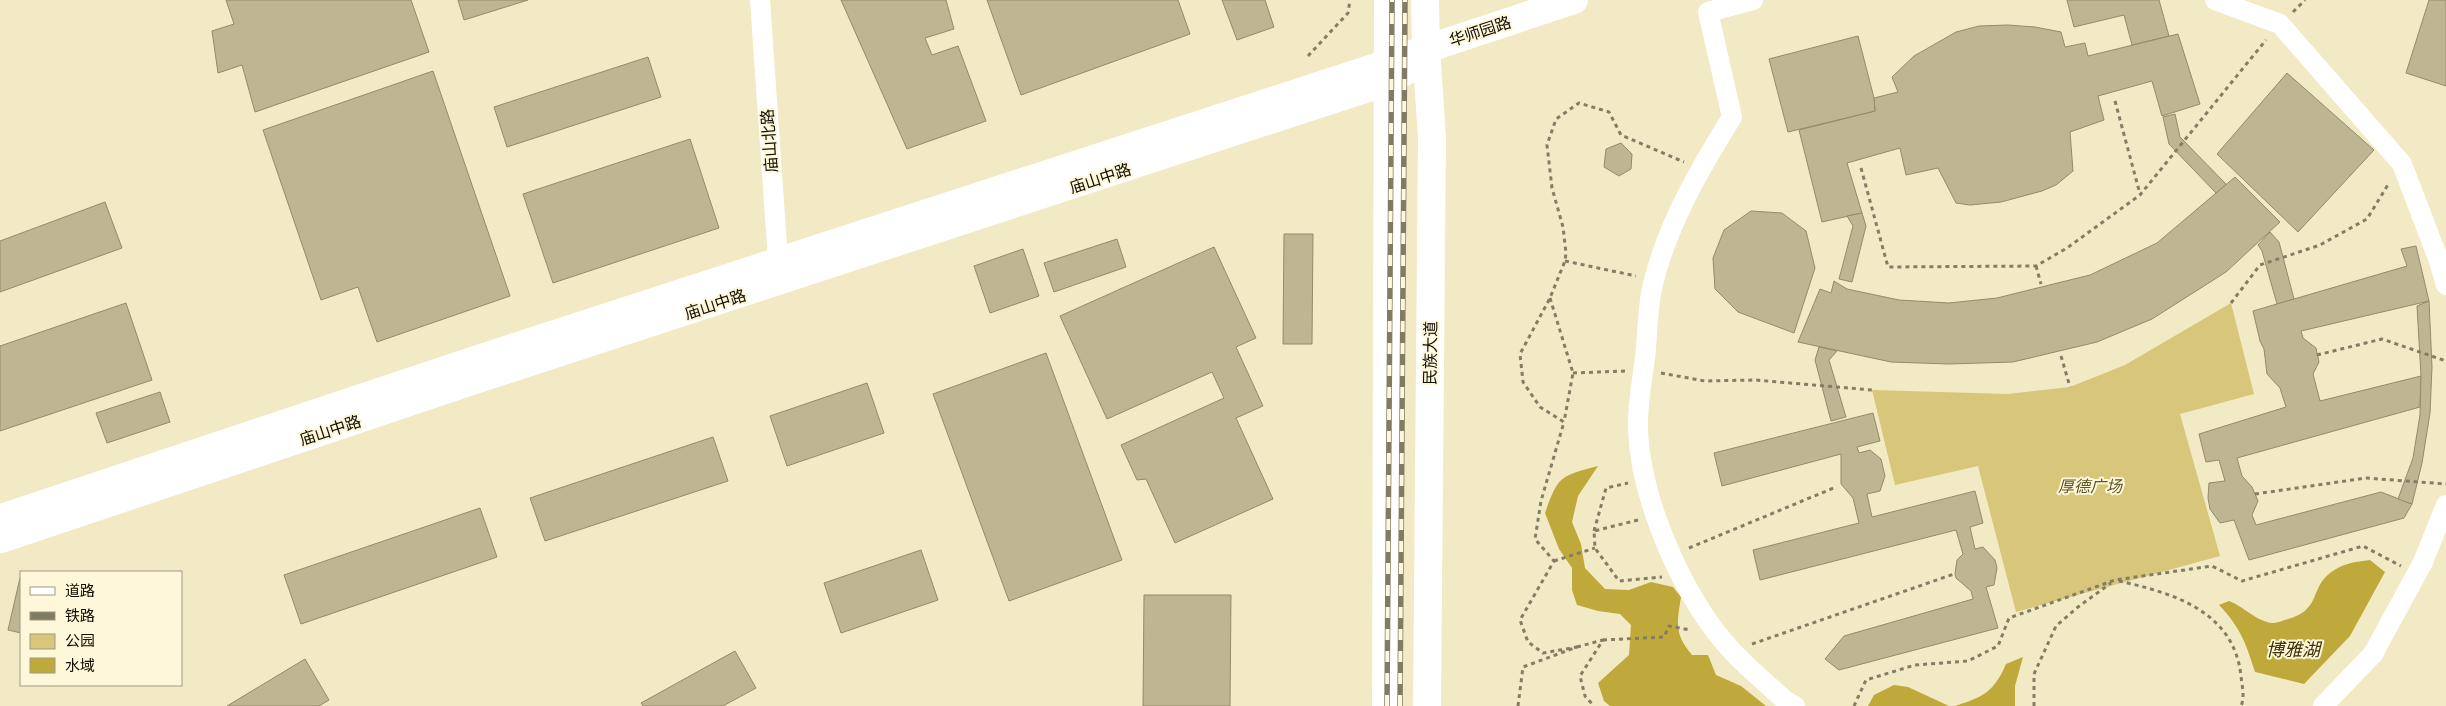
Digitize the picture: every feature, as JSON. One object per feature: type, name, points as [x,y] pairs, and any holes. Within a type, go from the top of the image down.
[{"type":"main road","points":[[1386,706],[1388,0]]},
{"type":"main road","name":"民族大道","points":[[1425,0],[1426,55],[1432,137],[1426,706]]},
{"type":"main road","name":"华师园路","points":[[1388,73],[1426,55],[1574,0]]},
{"type":"street","name":"庙山北路","points":[[760,0],[781,271]]},
{"type":"street","points":[[1753,0],[1708,12],[1732,117],[1696,176],[1654,280],[1638,430],[1646,480],[1655,516],[1671,556],[1703,611],[1732,651],[1786,701],[1795,706]]},
{"type":"street","points":[[2214,0],[2280,24],[2402,164],[2439,261],[2446,285]]},
{"type":"street","name":"庙山中路","points":[[0,518],[781,271],[1388,73]]},
{"type":"street","name":"庙山中路","points":[[0,541],[781,271]]},
{"type":"street","points":[[2323,706],[2373,654],[2416,575],[2446,505]]},
{"type":"path","points":[[1308,56],[1348,13],[1350,0]]},
{"type":"path","points":[[1860,168],[1888,267],[2036,266],[2067,248],[2140,195],[2280,24]]},
{"type":"path","points":[[2115,101],[2140,195]]},
{"type":"path","points":[[1564,422],[1540,407],[1523,382],[1520,354],[1550,298],[1565,261],[1563,227],[1552,188],[1547,145],[1556,120],[1579,103],[1609,112],[1621,135],[1683,161],[1696,176]]},
{"type":"path","points":[[2231,303],[2260,266],[2320,245],[2367,219],[2402,164]]},
{"type":"path","points":[[1565,261],[1654,280]]},
{"type":"path","points":[[2036,266],[2041,284]]},
{"type":"path","points":[[1550,298],[1573,373],[1564,422],[1541,501],[1535,539],[1554,562]]},
{"type":"path","points":[[2317,355],[2382,339],[2446,361]]},
{"type":"path","points":[[2061,356],[2070,387]]},
{"type":"path","points":[[1573,373],[1644,371],[1705,381],[1755,380],[1872,390]]},
{"type":"path","points":[[2255,494],[2366,478],[2446,484]]},
{"type":"path","points":[[1646,480],[1606,488],[1594,531],[1595,548],[1619,581],[1682,575]]},
{"type":"path","points":[[1671,556],[1836,487]]},
{"type":"path","points":[[1594,531],[1655,516]]},
{"type":"path","points":[[1854,706],[1866,680],[1915,665],[1968,661],[1998,646],[2009,618],[2115,580],[2212,566],[2242,582],[2363,546],[2416,575]]},
{"type":"path","points":[[1577,647],[1543,652],[1528,642],[1520,620],[1554,562],[1595,548]]},
{"type":"path","points":[[1732,651],[1954,574]]},
{"type":"path","points":[[2034,706],[2034,674],[2056,626],[2115,580],[2163,591],[2201,609],[2229,638],[2240,664],[2244,700],[2241,706]]},
{"type":"path","points":[[1518,706],[1523,667],[1577,647],[1603,640],[1664,637],[1669,626],[1694,630]]},
{"type":"path","points":[[1594,706],[1585,696],[1580,676],[1603,640]]},
{"type":"green space","name":"厚德广场","points":[[2231,303],[2254,394],[2180,414],[2220,556],[2016,612],[1978,466],[1895,485],[1872,390],[2008,394],[2070,387],[2125,365]]},
{"type":"water","points":[[1598,466],[1578,496],[1572,522],[1581,544],[1585,568],[1605,589],[1629,590],[1651,582],[1673,587],[1681,597],[1678,628],[1686,648],[1692,655],[1708,655],[1716,675],[1741,686],[1766,706],[1610,706],[1604,701],[1598,683],[1629,655],[1631,625],[1620,614],[1598,611],[1577,605],[1572,590],[1572,568],[1559,549],[1545,513],[1553,491],[1562,479],[1576,472]]},
{"type":"water","name":"博雅湖","points":[[2370,560],[2385,572],[2350,636],[2304,684],[2255,672],[2242,636],[2219,605],[2229,601],[2261,620],[2273,623],[2278,622],[2306,610],[2320,585],[2330,573],[2349,564]]},
{"type":"water","points":[[2023,657],[2015,686],[2015,706],[1955,706],[1973,700],[1986,692],[1997,681],[2006,664]]},
{"type":"water","points":[[1894,685],[1908,687],[1949,706],[1868,706],[1874,695]]},
{"type":"building","points":[[226,0],[411,0],[429,52],[255,112],[242,65],[218,73],[212,31],[234,24]]},
{"type":"building","points":[[458,0],[528,0],[464,20]]},
{"type":"building","points":[[841,0],[946,0],[954,29],[925,38],[932,55],[958,46],[986,121],[907,149]]},
{"type":"building","points":[[987,0],[1178,0],[1190,34],[1021,95]]},
{"type":"building","points":[[1222,0],[1265,0],[1274,27],[1237,40]]},
{"type":"building","points":[[2067,0],[2159,0],[2169,36],[2132,45],[2124,15],[2074,27]]},
{"type":"building","points":[[2429,0],[2446,0],[2446,86],[2406,73]]},
{"type":"building","points":[[2008,25],[2035,27],[2061,32],[2065,47],[2085,43],[2088,56],[2178,34],[2200,104],[2162,116],[2152,81],[2098,96],[2104,120],[2070,132],[2073,171],[2056,185],[2042,191],[2001,202],[1970,205],[1956,203],[1938,168],[1906,175],[1900,148],[1847,163],[1862,213],[1822,222],[1799,130],[1875,111],[1874,98],[1898,92],[1892,77],[1914,56],[1956,32],[1979,26]]},
{"type":"building","points":[[1858,36],[1874,98],[1875,111],[1788,132],[1769,59]]},
{"type":"building","points":[[648,57],[661,97],[507,147],[494,107]]},
{"type":"building","points":[[433,71],[510,296],[377,342],[358,287],[321,300],[263,130]]},
{"type":"building","points":[[2287,73],[2374,150],[2298,232],[2217,154]]},
{"type":"building","points":[[2175,114],[2180,137],[2226,184],[2217,194],[2169,144],[2163,117]]},
{"type":"building","points":[[690,139],[719,228],[553,283],[523,194]]},
{"type":"building","points":[[1621,143],[1632,154],[1631,169],[1619,176],[1604,167],[1606,149]]},
{"type":"building","points":[[2235,177],[2280,222],[2226,272],[2152,319],[2097,342],[2013,362],[1949,364],[1891,362],[1798,342],[1820,289],[1831,293],[1834,281],[1847,289],[1899,300],[1949,303],[1997,298],[2090,275],[2157,243]]},
{"type":"building","points":[[105,202],[122,248],[0,292],[0,241]]},
{"type":"building","points":[[1751,211],[1782,213],[1806,231],[1815,268],[1794,333],[1738,312],[1715,289],[1713,258],[1724,230]]},
{"type":"building","points":[[1862,213],[1866,226],[1852,282],[1839,279],[1853,226],[1847,216]]},
{"type":"building","points":[[2270,232],[2279,242],[2294,299],[2277,304],[2262,251],[2258,245]]},
{"type":"building","points":[[1284,234],[1313,234],[1312,344],[1283,344]]},
{"type":"building","points":[[1117,239],[1126,267],[1054,292],[1044,263]]},
{"type":"building","points":[[2416,246],[2429,301],[2301,331],[2303,338],[2316,348],[2319,362],[2313,374],[2320,401],[2421,376],[2420,407],[2237,458],[2242,476],[2252,487],[2258,501],[2252,515],[2256,525],[2381,492],[2412,504],[2404,518],[2249,560],[2234,520],[2220,523],[2210,509],[2208,498],[2209,483],[2225,481],[2219,460],[2206,462],[2199,434],[2286,407],[2280,388],[2267,374],[2264,349],[2260,341],[2253,311],[2407,266],[2401,249]]},
{"type":"building","points":[[1214,247],[1256,338],[1236,347],[1263,406],[1236,418],[1273,499],[1175,543],[1146,479],[1137,480],[1121,445],[1224,398],[1212,372],[1107,419],[1060,316]]},
{"type":"building","points":[[1023,249],[1039,296],[990,313],[974,266]]},
{"type":"building","points":[[2429,301],[2432,367],[2430,413],[2422,463],[2412,504],[2398,499],[2413,458],[2420,415],[2421,376],[2417,306]]},
{"type":"building","points":[[126,303],[152,380],[0,431],[0,346]]},
{"type":"building","points":[[1819,347],[1837,351],[1829,360],[1846,417],[1831,421],[1815,360]]},
{"type":"building","points":[[1046,353],[1122,560],[1009,601],[933,394]]},
{"type":"building","points":[[867,383],[884,433],[787,466],[770,416]]},
{"type":"building","points":[[160,392],[170,422],[107,443],[96,413]]},
{"type":"building","points":[[1873,413],[1880,441],[1857,447],[1859,453],[1870,450],[1881,459],[1885,476],[1880,491],[1867,494],[1872,517],[1975,491],[1983,523],[1970,527],[1975,549],[1983,547],[1995,560],[1997,568],[1994,585],[1986,587],[1998,628],[1839,670],[1825,659],[1844,636],[1973,599],[1971,591],[1956,578],[1955,574],[1957,560],[1963,554],[1956,530],[1760,580],[1753,550],[1859,523],[1853,498],[1841,484],[1841,454],[1722,486],[1714,453]]},
{"type":"building","points":[[713,437],[728,481],[545,541],[530,498]]},
{"type":"building","points":[[480,508],[497,557],[301,624],[284,575]]},
{"type":"building","points":[[921,550],[938,600],[841,633],[824,583]]},
{"type":"building","points":[[20,578],[20,633],[8,630]]},
{"type":"building","points":[[1144,595],[1231,595],[1230,706],[1143,706]]},
{"type":"building","points":[[735,651],[756,688],[723,706],[643,706],[641,703]]},
{"type":"building","points":[[305,659],[329,700],[319,706],[227,706]]},
{"type":"railway","points":[[1387,706],[1392,0]]},
{"type":"railway","points":[[1400,706],[1405,0]]}]
